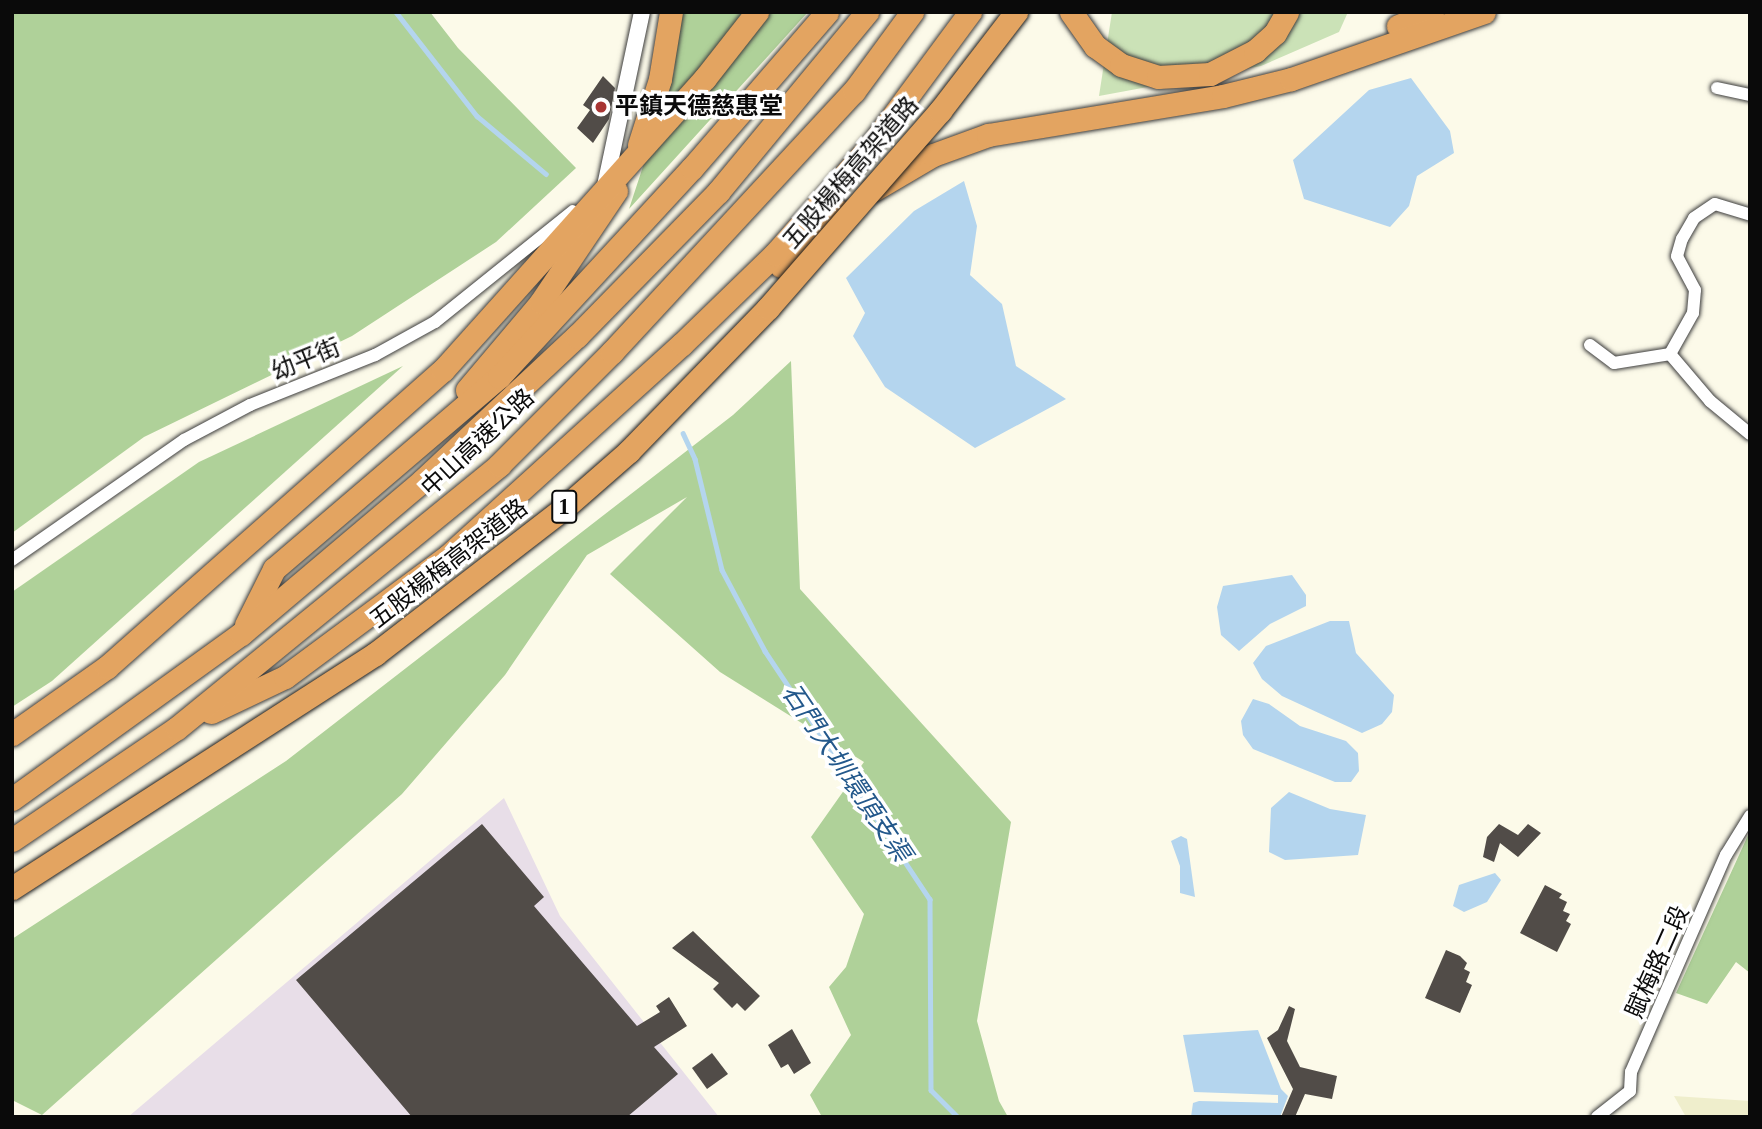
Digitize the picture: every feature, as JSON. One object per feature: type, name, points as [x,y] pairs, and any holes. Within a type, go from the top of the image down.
[{"type":"highway","points":[[432,430],[541,302],[577,252],[634,160],[660,79],[671,12]]},
{"type":"highway","points":[[12,734],[107,667],[443,370],[705,78],[757,12]]},
{"type":"highway","points":[[241,634],[274,569],[432,430],[499,377],[692,168],[827,12]]},
{"type":"highway","name":"中山高速公路","points":[[12,799],[241,634],[423,480],[577,336],[718,192],[867,12]]},
{"type":"highway","name":"中山高速公路","points":[[12,840],[177,728],[499,465],[612,352],[854,92],[912,12]]},
{"type":"highway","points":[[177,728],[285,677],[448,556],[597,422],[775,254],[873,143],[970,12]]},
{"type":"highway","name":"五股楊梅高架道路","points":[[12,888],[375,654],[601,475],[768,308],[940,111],[1016,12]]},
{"type":"highway","points":[[1071,12],[1095,46],[1121,65],[1158,77],[1210,74],[1255,51],[1275,33],[1287,12]]},
{"type":"highway","points":[[1223,96],[1432,12]]},
{"type":"highway","points":[[597,422],[690,352],[848,207],[933,155],[988,135],[1223,96],[1292,79],[1484,12]]},
{"type":"street","points":[[606,186],[642,12]]},
{"type":"street","points":[[1717,88],[1750,95]]},
{"type":"street","name":"幼平街","points":[[12,560],[184,440],[250,405],[375,355],[435,322],[606,186]]},
{"type":"street","points":[[1670,354],[1693,313],[1695,290],[1677,256],[1682,239],[1694,218],[1715,204],[1750,215]]},
{"type":"street","points":[[1590,345],[1614,363],[1670,354]]},
{"type":"street","points":[[1670,354],[1710,401],[1750,434]]},
{"type":"street","name":"賦梅路二段","points":[[1597,1117],[1630,1091],[1631,1072],[1726,855],[1750,816]]},
{"type":"shaded area","points":[[504,798],[560,916],[719,1117],[128,1117]]},
{"type":"green space","points":[[12,12],[430,12],[458,48],[576,168],[496,242],[352,336],[144,437],[12,533]]},
{"type":"green space","points":[[679,12],[808,12],[629,209],[674,72]]},
{"type":"green space","points":[[1112,12],[1348,12],[1339,32],[1261,66],[1099,96]]},
{"type":"green space","points":[[791,361],[800,589],[1011,822],[977,1021],[999,1101],[1008,1117],[822,1117],[810,1095],[851,1035],[829,987],[846,967],[864,914],[811,837],[864,762],[720,672],[610,574],[687,497],[587,555],[505,675],[402,794],[42,1115],[12,1100],[12,939],[286,761],[733,415]]},
{"type":"green space","points":[[403,366],[52,681],[12,707],[12,592],[199,462]]},
{"type":"green space","points":[[1750,831],[1750,973],[1736,962],[1707,1004],[1676,993]]},
{"type":"green space","points":[[1674,1096],[1750,1101],[1750,1117],[1686,1117]]},
{"type":"water","points":[[1411,78],[1450,131],[1454,153],[1417,176],[1409,206],[1390,227],[1304,199],[1293,160],[1369,90]]},
{"type":"water","points":[[964,181],[977,226],[970,275],[1002,304],[1016,366],[1066,399],[975,448],[885,387],[853,336],[865,313],[846,278],[914,211]]},
{"type":"water","points":[[1292,575],[1306,595],[1306,606],[1270,624],[1239,651],[1221,635],[1217,607],[1223,586]]},
{"type":"water","points":[[1330,621],[1349,621],[1356,653],[1394,695],[1392,712],[1382,724],[1362,733],[1282,696],[1262,679],[1253,663],[1266,646]]},
{"type":"water","points":[[1253,699],[1269,704],[1300,726],[1346,741],[1358,753],[1359,771],[1351,782],[1335,782],[1253,749],[1243,735],[1241,721]]},
{"type":"water","points":[[1289,792],[1330,809],[1366,815],[1358,855],[1285,860],[1269,852],[1271,808]]},
{"type":"water","points":[[1181,836],[1187,839],[1195,897],[1180,893],[1180,866],[1171,841]]},
{"type":"water","points":[[1495,873],[1501,880],[1487,902],[1464,912],[1453,906],[1459,885]]},
{"type":"water","points":[[1258,1030],[1281,1089],[1288,1096],[1280,1117],[1191,1117],[1193,1103],[1199,1101],[1278,1103],[1278,1095],[1194,1092],[1183,1035]]},
{"type":"building","name":"平鎮天德慈惠堂","points":[[603,76],[615,88],[609,119],[593,143],[577,128],[590,110],[583,105]]},
{"type":"building","points":[[482,824],[544,897],[534,906],[637,1026],[660,1012],[656,1006],[669,997],[687,1026],[654,1047],[678,1074],[627,1117],[412,1117],[296,980]]},
{"type":"building","points":[[1499,824],[1518,835],[1528,824],[1541,833],[1518,857],[1500,843],[1494,862],[1483,857],[1487,837]]},
{"type":"building","points":[[1545,885],[1562,894],[1559,898],[1567,902],[1563,911],[1570,914],[1566,921],[1571,924],[1557,952],[1520,933]]},
{"type":"building","points":[[693,931],[760,996],[745,1011],[737,1003],[732,1008],[713,989],[719,983],[672,948]]},
{"type":"building","points":[[1446,950],[1460,956],[1467,963],[1464,969],[1470,972],[1466,982],[1472,985],[1460,1013],[1425,998]]},
{"type":"building","points":[[1289,1006],[1295,1009],[1287,1041],[1300,1067],[1337,1076],[1332,1099],[1305,1094],[1295,1117],[1281,1117],[1293,1089],[1267,1038],[1278,1030]]},
{"type":"building","points":[[792,1029],[811,1063],[794,1074],[788,1064],[781,1068],[768,1045]]},
{"type":"building","points":[[712,1053],[728,1074],[707,1089],[692,1068]]},
{"type":"waterway","name":"石門大圳環頂支渠","points":[[396,12],[477,116],[546,174]]},
{"type":"waterway","name":"石門大圳環頂支渠","points":[[683,433],[695,459],[722,570],[765,651],[930,899],[931,1090],[958,1117]]},
{"type":"place","name":"平鎮天德慈惠堂","points":[[601,107]]}]
